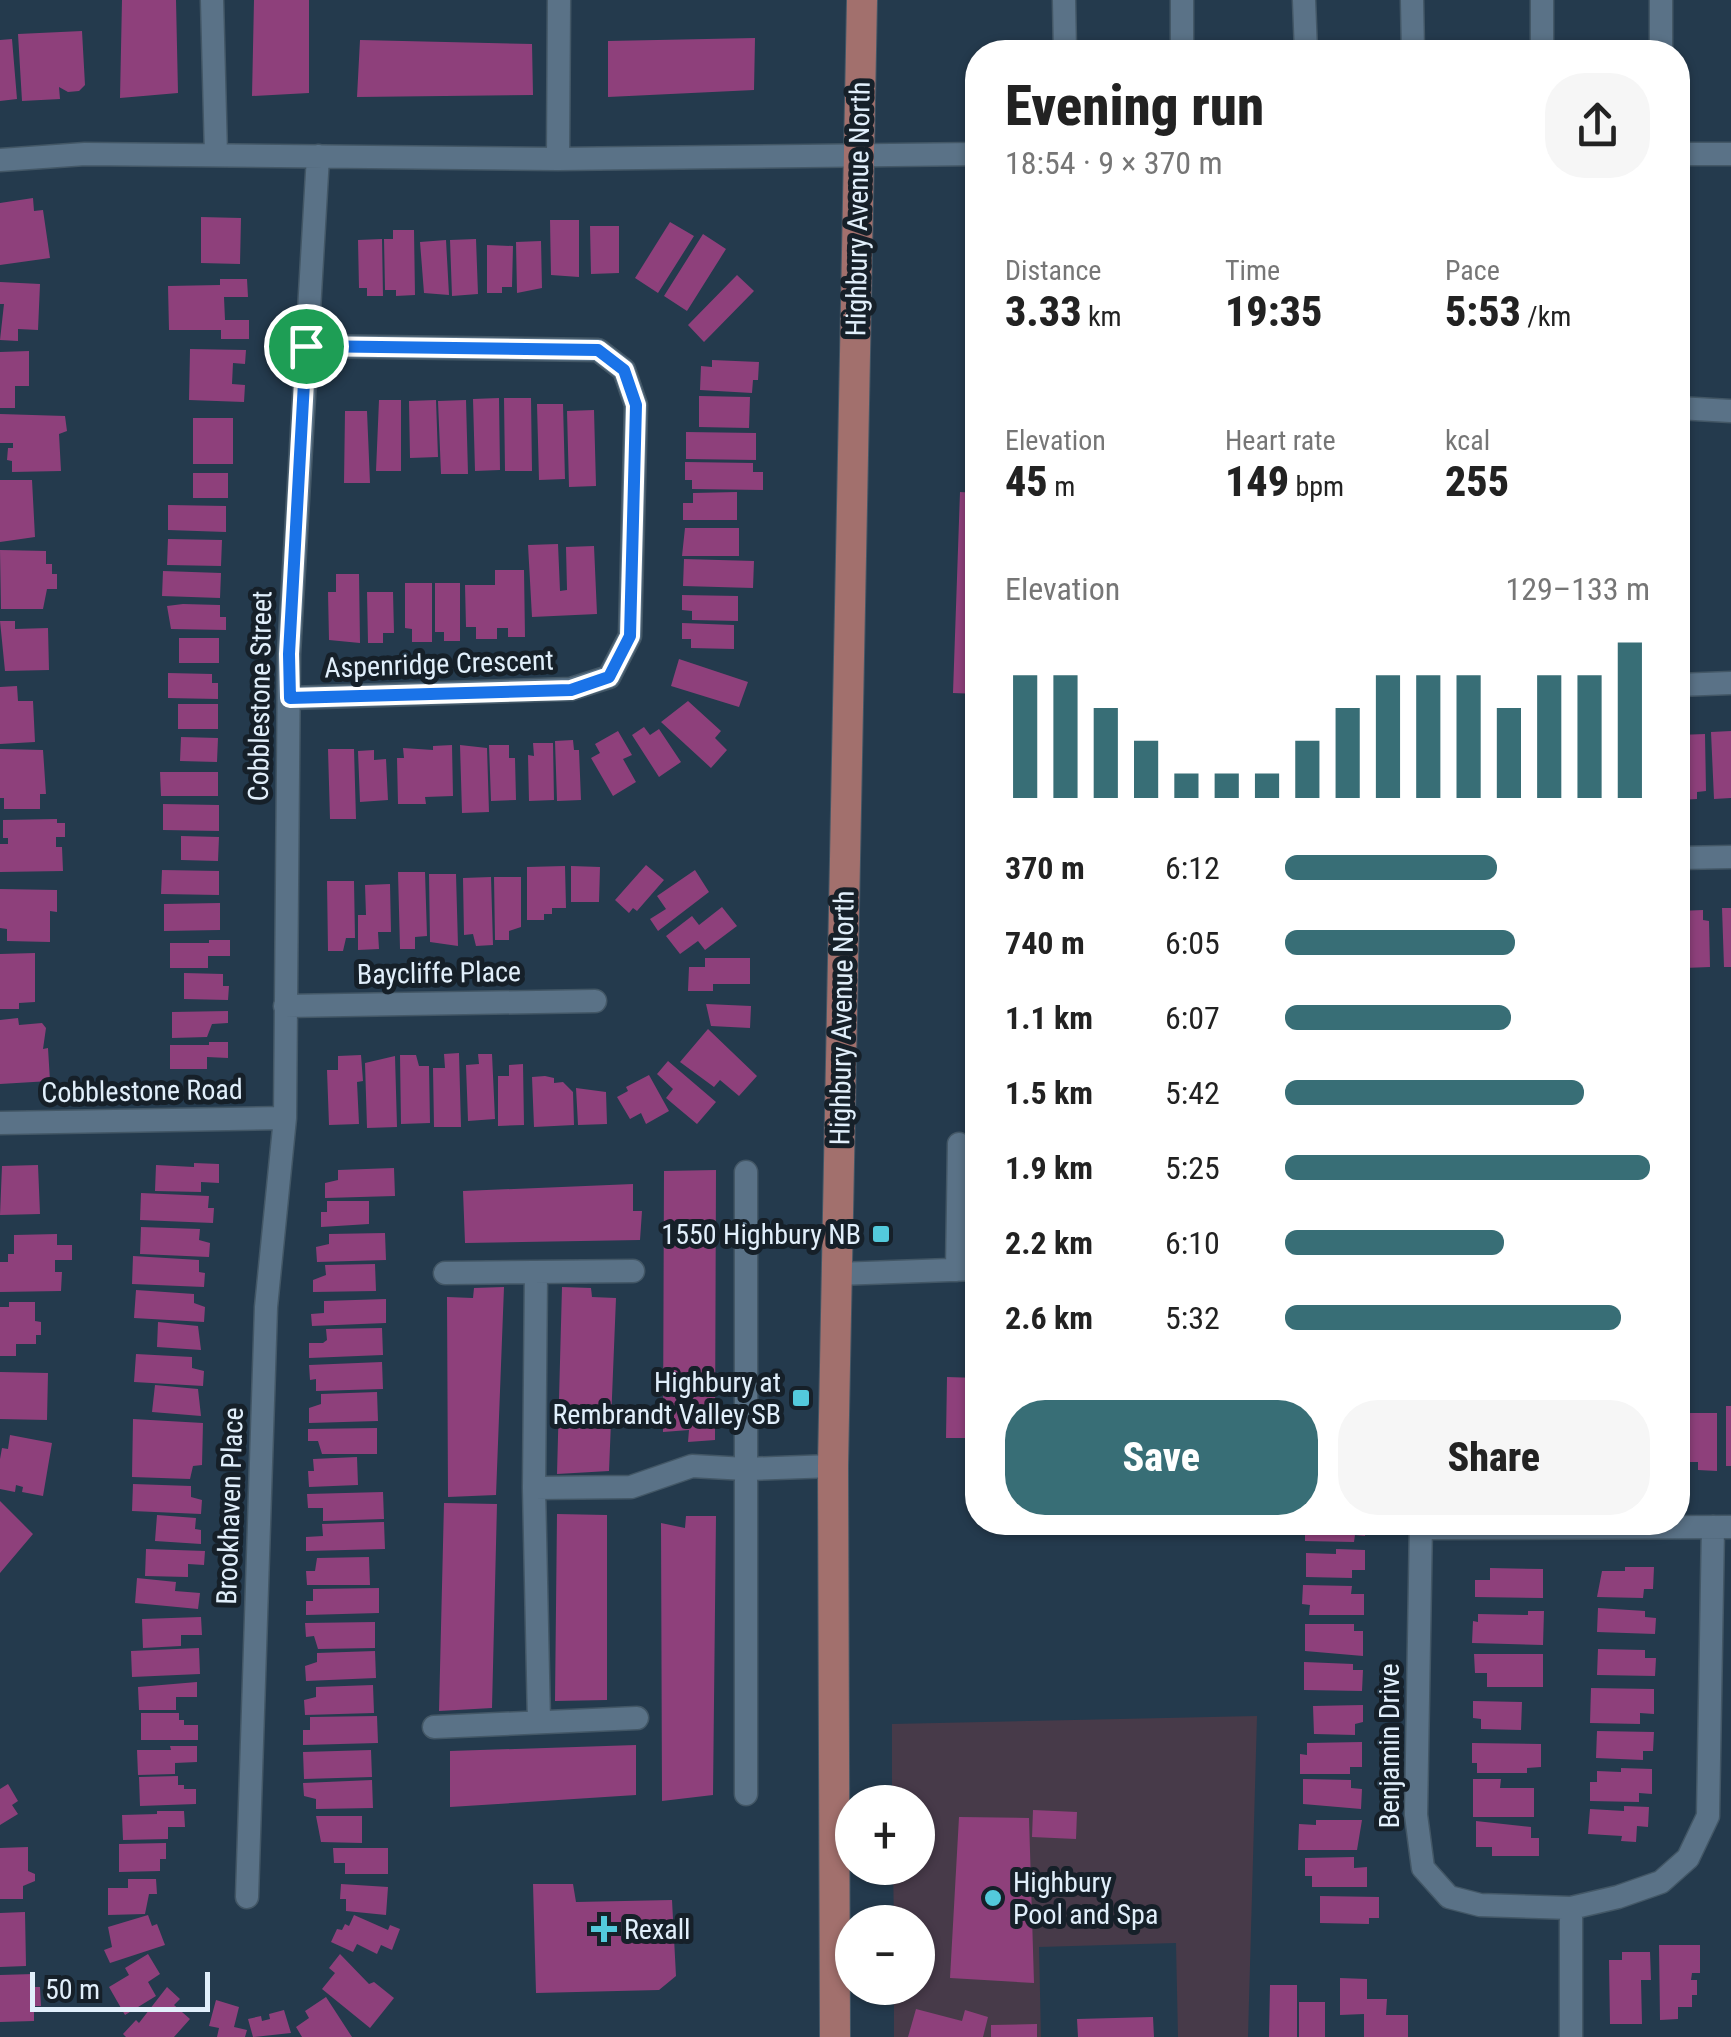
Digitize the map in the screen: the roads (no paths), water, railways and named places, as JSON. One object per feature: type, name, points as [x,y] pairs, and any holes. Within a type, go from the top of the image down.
[{"type":"main road","name":"Highbury Avenue North","points":[[835,2037],[834,1466],[862,0]]},
{"type":"street","points":[[212,0],[216,155]]},
{"type":"street","points":[[558,159],[559,0]]},
{"type":"street","points":[[1064,0],[1065,40]]},
{"type":"street","points":[[1182,0],[1182,40]]},
{"type":"street","points":[[1304,0],[1306,40]]},
{"type":"street","points":[[1412,0],[1413,40]]},
{"type":"street","points":[[1542,0],[1542,40]]},
{"type":"street","points":[[1660,0],[1661,40]]},
{"type":"street","points":[[0,160],[85,154],[558,159],[965,154]]},
{"type":"street","points":[[1690,154],[1731,154]]},
{"type":"street","name":"Cobblestone Street","points":[[285,1118],[289,654],[318,156]]},
{"type":"street","name":"Aspenridge Crescent","points":[[290,698],[571,690],[609,677],[630,636],[636,405],[624,370],[598,350],[306,346]]},
{"type":"street","points":[[1690,408],[1731,410]]},
{"type":"street","points":[[1690,684],[1731,682]]},
{"type":"street","points":[[1690,858],[1731,856]]},
{"type":"street","name":"Baycliffe Place","points":[[285,1006],[595,1001]]},
{"type":"street","name":"Cobblestone Road","points":[[0,1124],[285,1118]]},
{"type":"street","name":"Brookhaven Place","points":[[247,1897],[266,1307],[285,1118]]},
{"type":"street","points":[[958,1144],[965,1232]]},
{"type":"street","points":[[746,1172],[746,1794]]},
{"type":"street","points":[[837,1274],[965,1270]]},
{"type":"street","points":[[445,1272],[633,1271]]},
{"type":"street","points":[[536,1272],[534,1488],[539,1722]]},
{"type":"street","points":[[534,1488],[631,1486],[692,1466],[834,1466]]},
{"type":"street","points":[[1690,1527],[1722,1527]]},
{"type":"street","name":"Benjamin Drive","points":[[1421,1535],[1416,1815],[1424,1868],[1450,1897],[1480,1905],[1571,1908],[1661,1882],[1688,1858],[1708,1816],[1722,1527]]},
{"type":"street","points":[[434,1727],[637,1718]]},
{"type":"street","points":[[1571,1908],[1571,2037]]},
{"type":"place","name":"1550 Highbury NB","points":[[881,1234]]},
{"type":"place","name":"Highbury at Rembrandt Valley SB","points":[[801,1398]]},
{"type":"place","name":"Highbury Pool and Spa","points":[[993,1898]]},
{"type":"place","name":"Rexall","points":[[604,1929]]}]
